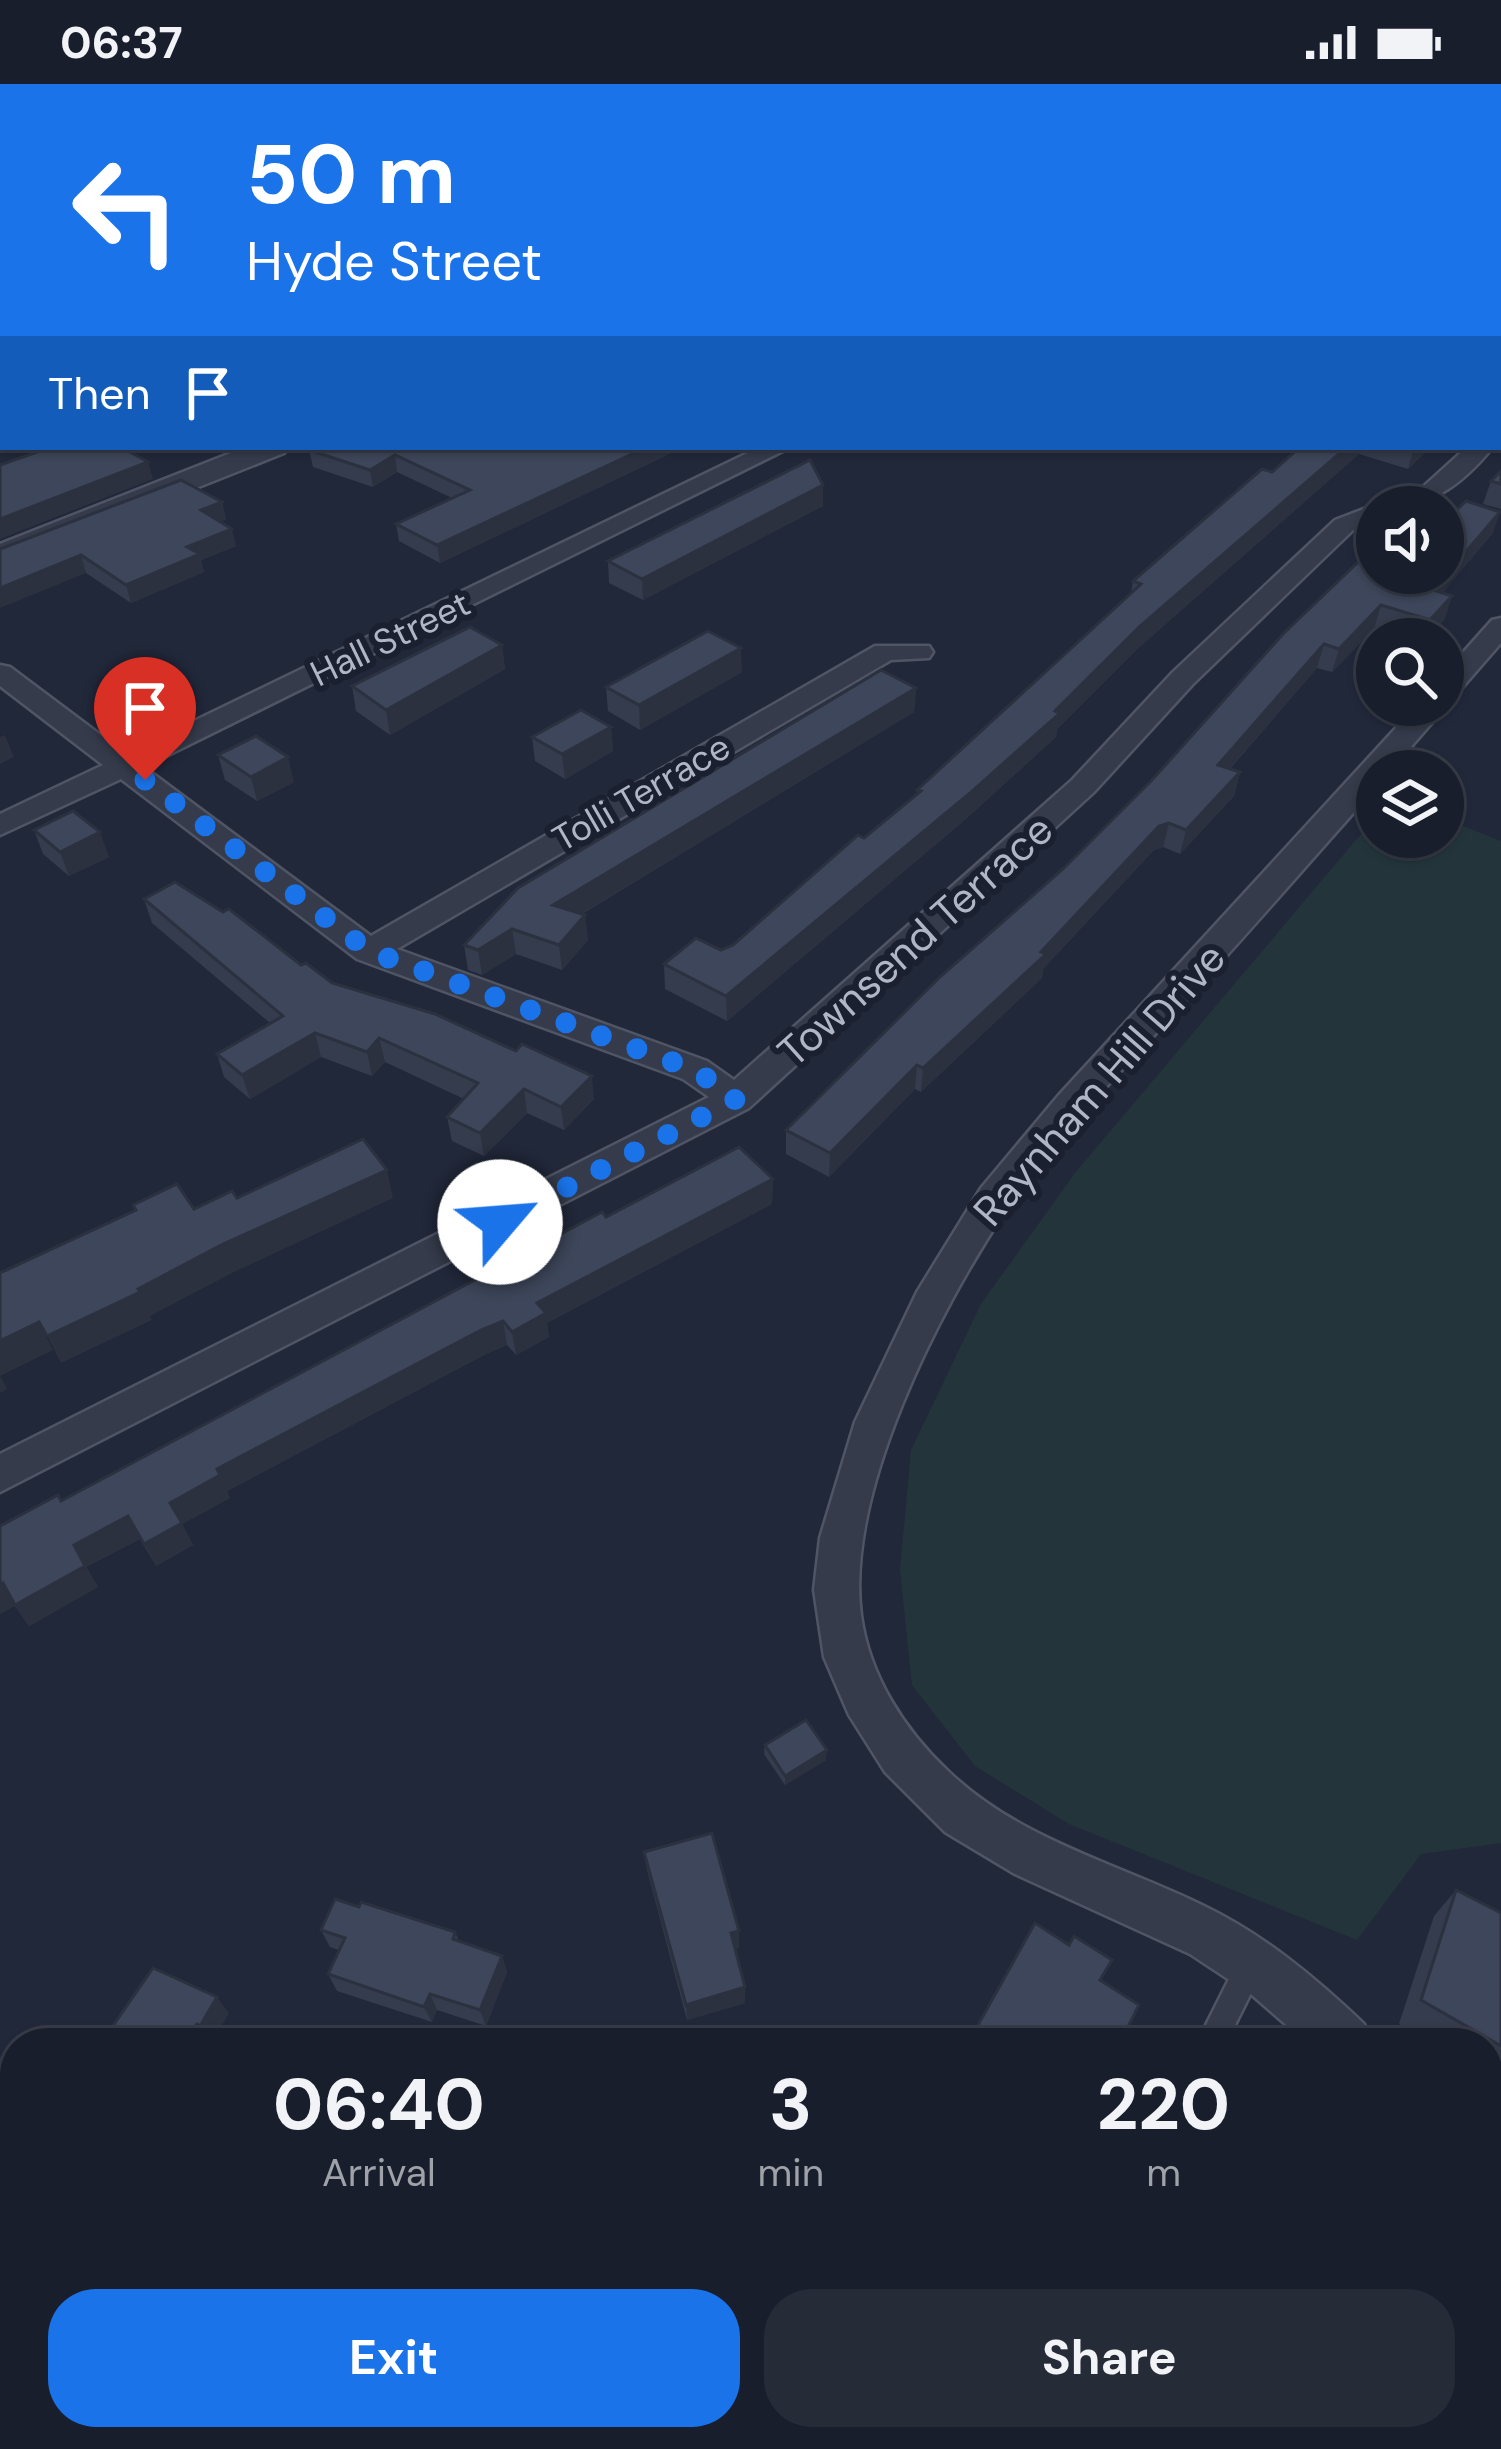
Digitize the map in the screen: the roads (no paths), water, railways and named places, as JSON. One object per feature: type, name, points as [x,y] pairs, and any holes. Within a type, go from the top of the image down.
[{"type":"street","points":[[0,556],[265,450]]},
{"type":"street","name":"Hall Street","points":[[0,826],[773,450]]},
{"type":"street","points":[[1438,486],[1478,450]]},
{"type":"street","name":"Townsend Terrace","points":[[0,1474],[736,1099],[1083,786],[1183,678],[1324,542],[1356,520]]},
{"type":"street","points":[[1464,668],[1501,626]]},
{"type":"street","name":"Tolli Terrace","points":[[369,951],[885,652],[919,652]]},
{"type":"street","points":[[0,673],[369,951],[695,1070],[736,1099]]},
{"type":"street","name":"Raynham Hill Drive","points":[[1328,2028],[1252,1962],[1188,1925],[1021,1854],[957,1814],[902,1756],[862,1693],[845,1652],[837,1590],[852,1500],[866,1459],[902,1360],[948,1266],[1024,1158],[1413,726]]},
{"type":"lane","points":[[1219,2028],[1252,1962]]}]
